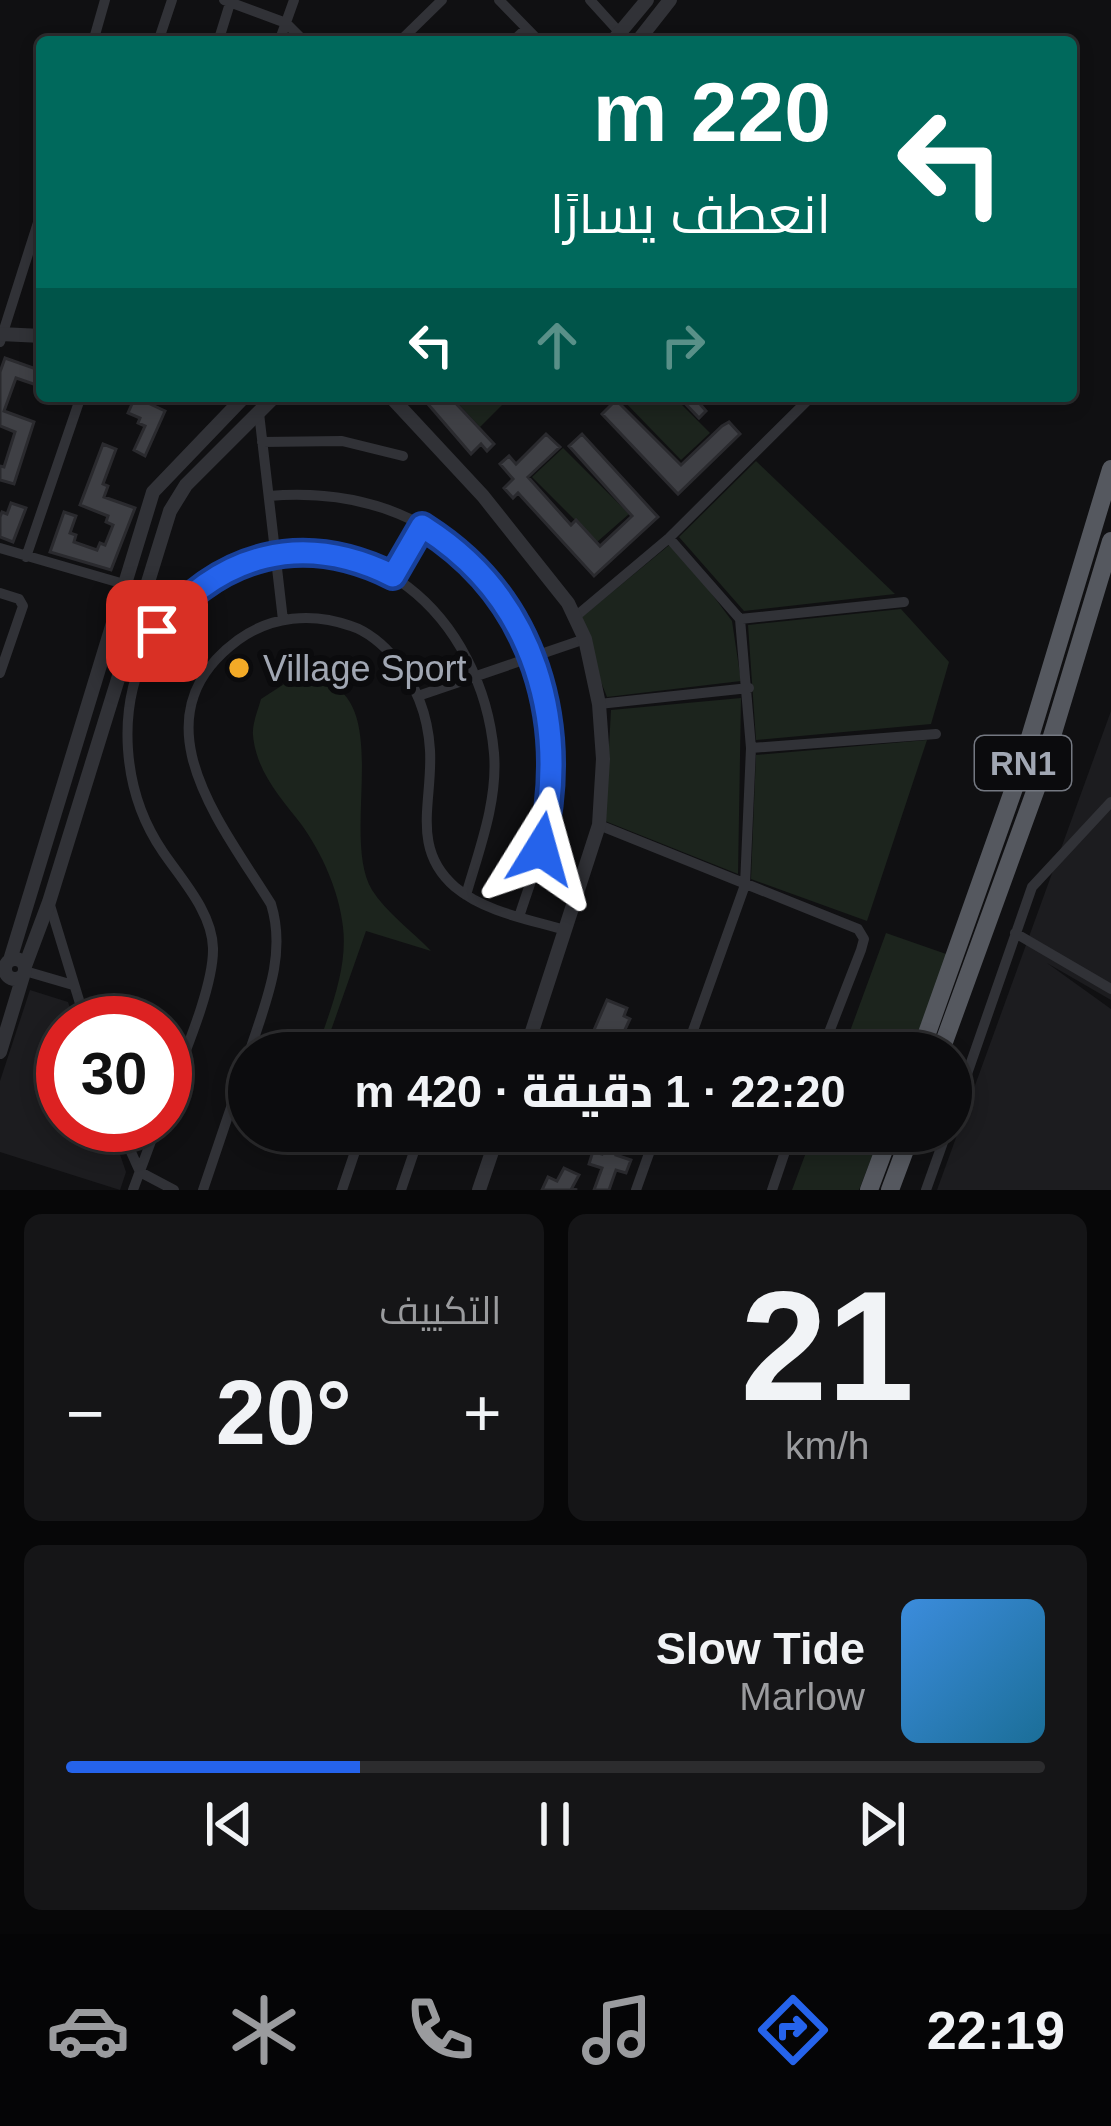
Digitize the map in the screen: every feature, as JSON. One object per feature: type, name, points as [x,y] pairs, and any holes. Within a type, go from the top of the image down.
[{"type":"highway","name":"RN1","points":[[927,1032],[1018,777],[1111,469]]},
{"type":"highway","name":"RN1","points":[[948,1032],[1036,789],[1111,541]]},
{"type":"highway","points":[[869,1190],[883,1152]]},
{"type":"highway","points":[[890,1190],[904,1152]]},
{"type":"street","points":[[95,36],[105,0]]},
{"type":"street","points":[[160,36],[172,0]]},
{"type":"street","points":[[281,36],[294,0]]},
{"type":"street","points":[[405,36],[442,0]]},
{"type":"street","points":[[499,0],[534,36]]},
{"type":"street","points":[[590,0],[615,36]]},
{"type":"street","points":[[618,36],[647,0]]},
{"type":"street","points":[[642,36],[670,0]]},
{"type":"street","points":[[219,36],[228,1],[286,23],[299,36]]},
{"type":"street","points":[[518,36],[526,28]]},
{"type":"street","points":[[36,229],[1,337],[36,336]]},
{"type":"street","points":[[26,557],[79,402]]},
{"type":"street","points":[[4,971],[153,492],[239,402]]},
{"type":"street","points":[[0,1052],[170,511],[186,485],[269,402]]},
{"type":"street","points":[[396,402],[482,496],[575,616],[599,704],[603,759],[599,825],[531,1032]]},
{"type":"street","points":[[575,616],[669,538],[806,402]]},
{"type":"street","points":[[259,413],[283,620]]},
{"type":"street","points":[[262,442],[342,441],[404,456]]},
{"type":"street","points":[[268,496],[350,497],[422,526],[464,556],[494,587],[519,624],[533,658],[546,714],[549,792],[541,849],[519,916]]},
{"type":"street","points":[[393,576],[422,526]]},
{"type":"street","points":[[669,538],[740,619],[749,688],[745,885],[692,1032]]},
{"type":"street","points":[[0,548],[124,584]]},
{"type":"street","points":[[192,1027],[213,946],[203,912],[148,826],[131,777],[128,718],[146,650],[176,607],[217,576],[275,554],[331,555],[393,576],[446,621],[476,677],[494,752],[485,832],[466,895]]},
{"type":"street","points":[[0,593],[19,599],[22,606],[0,674]]},
{"type":"street","points":[[740,619],[904,602]]},
{"type":"street","points":[[256,1032],[273,979],[277,922],[271,904],[204,798],[189,743],[191,711],[198,686],[212,664],[251,631],[283,620],[304,616],[356,627],[387,650],[418,696],[430,754],[425,836],[436,865],[466,895],[565,930]]},
{"type":"street","points":[[418,696],[585,640]]},
{"type":"street","points":[[599,704],[749,688]]},
{"type":"street","points":[[751,748],[936,734]]},
{"type":"street","points":[[972,1059],[1032,887],[1111,802]]},
{"type":"street","points":[[599,825],[848,922],[863,934],[829,1032]]},
{"type":"street","points":[[49,902],[77,996]]},
{"type":"street","points":[[1015,933],[1111,989]]},
{"type":"street","points":[[4,971],[16,958],[24,971],[73,985]]},
{"type":"street","points":[[203,1190],[228,1116]]},
{"type":"street","points":[[128,1152],[140,1172],[174,1190]]},
{"type":"street","points":[[133,1190],[147,1152]]},
{"type":"street","points":[[342,1190],[355,1152]]},
{"type":"street","points":[[401,1190],[414,1152]]},
{"type":"street","points":[[479,1190],[492,1152]]},
{"type":"street","points":[[636,1190],[650,1152]]},
{"type":"street","points":[[772,1190],[785,1152]]},
{"type":"street","points":[[926,1190],[940,1152]]},
{"type":"shaded area","points":[[457,402],[505,402],[480,427]]},
{"type":"shaded area","points":[[625,402],[679,402],[710,433],[681,460]]},
{"type":"shaded area","points":[[563,448],[629,514],[597,542],[532,477]]},
{"type":"shaded area","points":[[756,461],[895,594],[744,611],[679,537]]},
{"type":"shaded area","points":[[673,542],[732,621],[741,681],[607,697],[577,621]]},
{"type":"shaded area","points":[[901,609],[949,662],[931,724],[756,740],[748,625]]},
{"type":"shaded area","points":[[295,677],[324,681],[345,695],[356,716],[361,743],[364,867],[378,898],[431,951],[366,931],[330,1032],[323,1032],[343,959],[341,913],[309,835],[277,793],[255,748],[254,722],[261,699]]},
{"type":"shaded area","points":[[741,698],[738,874],[605,821],[611,710]]},
{"type":"shaded area","points":[[1111,711],[1111,1000],[1047,963],[1111,1009],[1111,1190],[937,1190],[951,1152],[972,1152],[972,1094]]},
{"type":"shaded area","points":[[927,740],[867,921],[751,879],[756,755]]},
{"type":"shaded area","points":[[886,933],[949,955],[920,1032],[850,1032]]},
{"type":"shaded area","points":[[30,990],[49,996],[36,996],[36,1152],[119,1152],[126,1172],[120,1190],[0,1152],[0,1081]]},
{"type":"shaded area","points":[[806,1152],[874,1152],[859,1190],[792,1190]]},
{"type":"building","points":[[5,358],[36,369],[36,385],[16,378],[4,411],[34,422],[14,484],[0,480],[0,466],[4,467],[15,432],[0,426],[0,372]]},
{"type":"building","points":[[133,402],[165,411],[145,456],[134,450],[145,426],[128,413]]},
{"type":"building","points":[[426,402],[455,402],[494,444],[487,451],[481,444],[471,454]]},
{"type":"building","points":[[618,402],[681,465],[729,422],[740,434],[678,494],[602,414]]},
{"type":"building","points":[[684,402],[702,402],[706,411],[699,418]]},
{"type":"building","points":[[546,434],[560,447],[528,477],[571,525],[576,520],[600,546],[632,516],[569,446],[582,434],[658,517],[594,576],[518,493],[513,498],[504,488],[513,479],[500,464],[509,456],[516,464]]},
{"type":"building","points":[[103,444],[116,449],[103,484],[108,486],[104,497],[135,508],[111,570],[50,552],[64,512],[76,516],[70,533],[76,535],[74,542],[97,550],[100,543],[105,545],[113,525],[106,522],[108,516],[80,505]]},
{"type":"building","points":[[11,503],[26,508],[13,542],[0,537],[0,517],[2,512],[7,514]]},
{"type":"building","points":[[607,1000],[627,1008],[624,1016],[630,1019],[624,1032],[593,1032]]},
{"type":"building","points":[[593,1152],[617,1152],[631,1160],[626,1173],[616,1170],[609,1190],[594,1190],[602,1168],[589,1164]]},
{"type":"building","points":[[564,1168],[579,1175],[572,1188],[577,1190],[542,1190],[548,1177],[557,1181]]},
{"type":"place","name":"Village Sport","points":[[239,668]]},
{"type":"route","points":[[157,631],[198,588],[275,554],[331,555],[393,576],[422,526],[464,556],[494,587],[519,624],[533,658],[550,748],[547,824],[541,849]]}]
